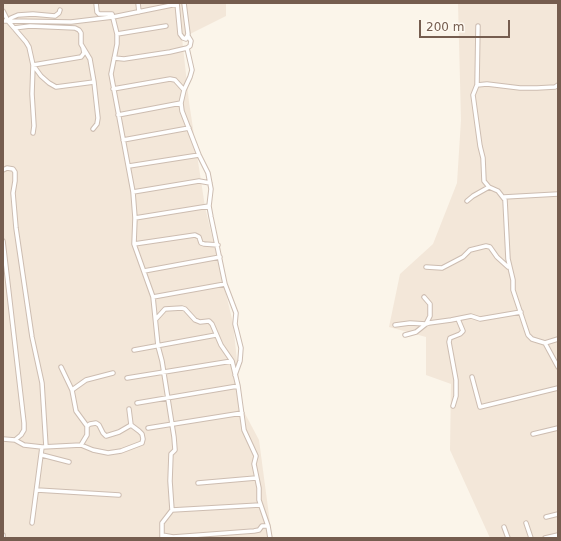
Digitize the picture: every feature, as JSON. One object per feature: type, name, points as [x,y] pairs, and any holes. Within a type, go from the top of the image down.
[{"type":"street","points":[[96,3],[97,12],[99,14],[112,14],[117,34],[117,44],[111,74],[133,192],[135,218],[134,244],[153,297],[158,346],[164,372],[172,424],[175,450],[171,454],[170,481],[172,510],[162,523],[162,537],[254,531],[259,530],[262,526],[268,526]]},
{"type":"street","points":[[138,3],[139,12]]},
{"type":"street","points":[[114,58],[124,59],[170,52],[190,46],[191,41],[188,36],[184,3]]},
{"type":"street","points":[[3,21],[71,22],[113,17],[177,4],[180,34],[186,39],[188,36]]},
{"type":"street","points":[[8,21],[18,15],[33,14],[55,16],[60,10]]},
{"type":"street","points":[[3,11],[8,21],[26,42],[33,65],[40,76],[49,84],[56,87],[94,82]]},
{"type":"street","points":[[14,28],[30,26],[75,28],[81,33],[84,53],[81,57],[33,65]]},
{"type":"street","points":[[117,34],[166,26]]},
{"type":"street","points":[[478,26],[477,85],[473,95],[483,158],[484,181],[489,187],[498,191],[504,197],[509,268],[513,280],[512,290],[529,338],[545,343],[558,339]]},
{"type":"street","points":[[82,47],[89,54],[94,82],[98,118],[97,124],[93,129]]},
{"type":"street","points":[[187,48],[192,70],[184,90],[181,104],[182,111],[199,155],[208,173],[211,189],[209,206],[225,284],[236,313],[235,324],[241,348],[240,361],[235,375]]},
{"type":"street","points":[[33,65],[33,133]]},
{"type":"street","points":[[113,89],[170,79],[175,80],[184,90]]},
{"type":"street","points":[[477,85],[487,84],[520,88],[555,87],[558,85]]},
{"type":"street","points":[[118,114],[181,104]]},
{"type":"street","points":[[123,140],[189,128]]},
{"type":"street","points":[[128,166],[199,155]]},
{"type":"street","points":[[3,170],[7,168],[13,169],[15,172],[13,193],[16,221],[32,337],[42,383],[44,447],[32,523]]},
{"type":"street","points":[[133,192],[199,181],[210,183]]},
{"type":"street","points":[[467,201],[489,187]]},
{"type":"street","points":[[504,197],[558,194]]},
{"type":"street","points":[[135,218],[209,206]]},
{"type":"street","points":[[134,244],[195,235],[199,237],[201,243],[218,245]]},
{"type":"street","points":[[3,241],[24,423],[24,430],[15,440]]},
{"type":"street","points":[[426,267],[442,268],[463,257],[470,250],[486,246],[490,247],[497,257],[509,268]]},
{"type":"street","points":[[144,271],[220,257]]},
{"type":"street","points":[[153,297],[225,284]]},
{"type":"street","points":[[405,335],[416,332],[426,324],[430,316],[430,304],[424,297]]},
{"type":"street","points":[[156,319],[165,309],[182,308],[186,309],[195,320],[200,322],[209,321],[232,361],[238,386],[244,430],[256,456],[254,464],[260,505],[268,526],[270,538]]},
{"type":"street","points":[[395,325],[410,323],[426,324],[471,316],[480,319],[521,312]]},
{"type":"street","points":[[454,406],[456,396],[456,380],[449,342],[450,338],[460,334],[463,331],[458,319]]},
{"type":"street","points":[[134,350],[216,335]]},
{"type":"street","points":[[545,343],[558,367]]},
{"type":"street","points":[[127,378],[232,361]]},
{"type":"street","points":[[61,367],[72,390],[76,411],[87,426],[87,435],[81,445]]},
{"type":"street","points":[[72,390],[86,380],[113,373]]},
{"type":"street","points":[[472,377],[480,407],[558,388]]},
{"type":"street","points":[[137,403],[238,386]]},
{"type":"street","points":[[3,439],[15,440],[24,444],[44,447],[81,445],[93,450],[108,453],[127,450],[142,443],[143,438],[142,434],[131,425],[128,409]]},
{"type":"street","points":[[148,428],[242,413]]},
{"type":"street","points":[[87,426],[94,422],[96,423],[99,425],[102,433],[106,436],[131,425]]},
{"type":"street","points":[[533,434],[558,428]]},
{"type":"street","points":[[42,455],[69,462]]},
{"type":"street","points":[[198,483],[256,478]]},
{"type":"street","points":[[37,490],[119,495]]},
{"type":"street","points":[[172,510],[260,505]]},
{"type":"street","points":[[546,517],[558,514]]},
{"type":"street","points":[[526,523],[531,538]]},
{"type":"street","points":[[504,527],[508,538]]},
{"type":"street","points":[[545,538],[558,535]]},
{"type":"shaded area","points":[[3,3],[226,3],[226,16],[182,38],[189,102],[205,207],[233,323],[242,408],[259,440],[272,538],[3,538]]},
{"type":"shaded area","points":[[458,3],[558,3],[558,538],[490,538],[450,450],[451,384],[426,375],[426,337],[389,327],[400,274],[433,244],[457,183],[461,120]]}]
